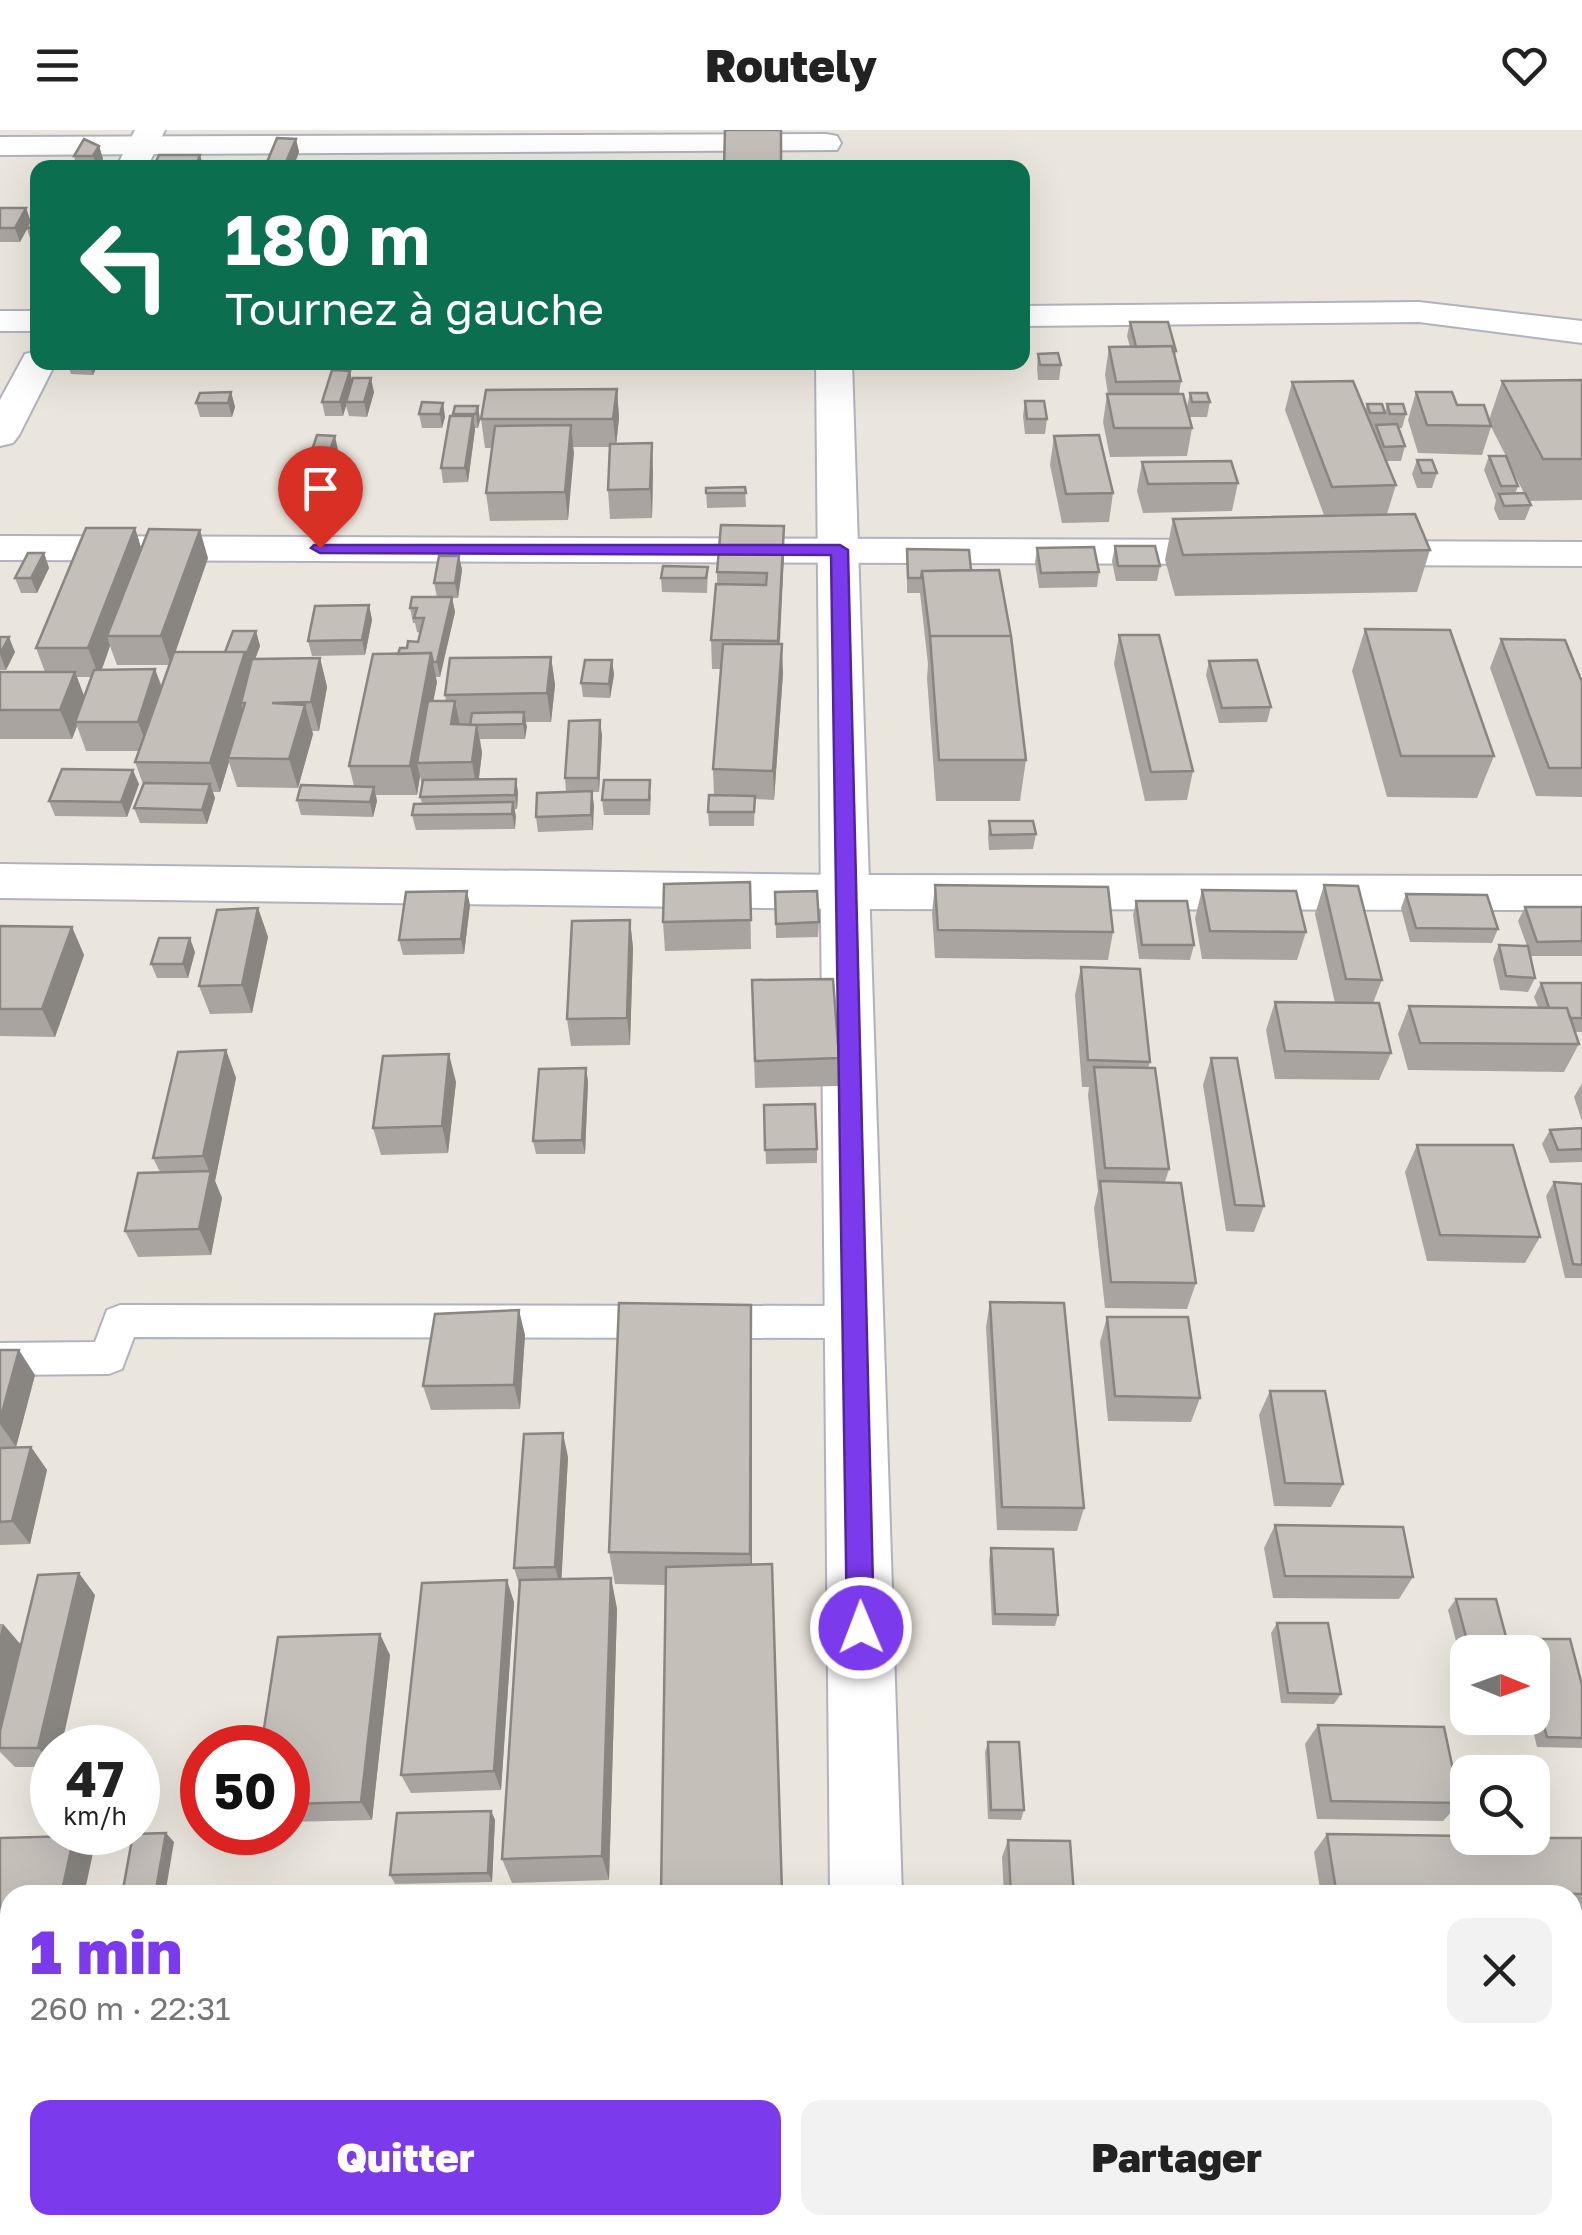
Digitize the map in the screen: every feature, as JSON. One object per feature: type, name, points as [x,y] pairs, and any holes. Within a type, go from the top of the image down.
[{"type":"street","points":[[0,146],[828,147]]},
{"type":"street","points":[[1030,316],[1419,312],[1582,332]]},
{"type":"street","points":[[0,321],[30,321]]},
{"type":"street","points":[[0,435],[34,370]]},
{"type":"street","points":[[834,370],[866,1885]]},
{"type":"street","points":[[0,548],[1582,554]]},
{"type":"street","points":[[0,881],[845,892],[1582,893]]},
{"type":"lane","points":[[0,1359],[109,1358],[120,1321],[854,1322]]},
{"type":"building","points":[[725,130],[781,130],[781,160],[724,160]]},
{"type":"building","points":[[277,138],[296,139],[287,160],[268,160]]},
{"type":"building","points":[[84,139],[99,146],[93,156],[74,156]]},
{"type":"building","points":[[159,155],[200,155],[198,160],[157,160]]},
{"type":"building","points":[[0,208],[26,208],[15,228],[0,228]]},
{"type":"building","points":[[1130,322],[1168,322],[1176,351],[1172,346],[1136,347]]},
{"type":"building","points":[[1172,346],[1181,381],[1116,382],[1109,347]]},
{"type":"building","points":[[1058,353],[1061,365],[1040,365],[1038,354]]},
{"type":"building","points":[[332,370],[350,371],[340,402],[322,402]]},
{"type":"building","points":[[353,378],[371,378],[364,402],[346,402]]},
{"type":"building","points":[[1582,380],[1582,459],[1543,459],[1502,381]]},
{"type":"building","points":[[1353,381],[1396,485],[1332,487],[1292,382]]},
{"type":"building","points":[[617,389],[613,419],[481,419],[486,390]]},
{"type":"building","points":[[231,392],[228,403],[196,403],[200,393]]},
{"type":"building","points":[[1416,392],[1452,392],[1457,405],[1484,405],[1491,426],[1427,425]]},
{"type":"building","points":[[1190,393],[1207,393],[1210,402],[1192,402]]},
{"type":"building","points":[[1107,394],[1183,394],[1192,428],[1114,428]]},
{"type":"building","points":[[1025,401],[1044,401],[1047,419],[1027,419]]},
{"type":"building","points":[[422,402],[443,403],[440,414],[419,414]]},
{"type":"building","points":[[1367,404],[1382,404],[1385,413],[1370,413]]},
{"type":"building","points":[[1387,404],[1403,404],[1406,414],[1390,414]]},
{"type":"building","points":[[455,406],[478,406],[476,414],[453,414]]},
{"type":"building","points":[[450,416],[473,416],[465,468],[441,468]]},
{"type":"building","points":[[1397,424],[1405,446],[1384,447],[1376,425]]},
{"type":"building","points":[[571,425],[565,492],[486,493],[495,426]]},
{"type":"building","points":[[317,435],[335,436],[328,456],[310,456]]},
{"type":"building","points":[[1099,435],[1113,493],[1066,494],[1054,436]]},
{"type":"building","points":[[652,443],[650,489],[608,490],[610,444]]},
{"type":"building","points":[[1489,456],[1506,456],[1518,486],[1501,486]]},
{"type":"building","points":[[1417,460],[1432,460],[1437,473],[1422,473]]},
{"type":"building","points":[[1231,461],[1238,483],[1148,484],[1142,462]]},
{"type":"building","points":[[745,487],[746,493],[706,493],[706,488]]},
{"type":"building","points":[[1525,493],[1531,505],[1504,506],[1499,494]]},
{"type":"building","points":[[1415,514],[1430,550],[1183,555],[1173,519]]},
{"type":"building","points":[[721,525],[784,526],[778,641],[711,640],[716,584],[766,585],[767,573],[717,572]]},
{"type":"building","points":[[86,528],[135,528],[88,648],[36,648]]},
{"type":"building","points":[[149,529],[200,530],[161,636],[107,636]]},
{"type":"building","points":[[1115,546],[1155,546],[1160,566],[1118,566]]},
{"type":"building","points":[[1094,547],[1099,572],[1041,573],[1037,548]]},
{"type":"building","points":[[907,549],[969,550],[971,570],[922,571],[921,578],[908,578]]},
{"type":"building","points":[[28,553],[44,553],[31,578],[15,578]]},
{"type":"building","points":[[439,556],[459,556],[455,583],[434,583]]},
{"type":"building","points":[[663,566],[708,567],[706,578],[661,578]]},
{"type":"building","points":[[999,570],[1011,636],[930,636],[922,571]]},
{"type":"building","points":[[412,597],[452,597],[437,662],[433,662],[431,653],[398,654],[400,648],[407,648],[408,641],[418,642],[424,618],[414,618],[417,608],[410,608]]},
{"type":"building","points":[[369,605],[362,640],[308,641],[315,606]]},
{"type":"building","points":[[1365,629],[1450,630],[1494,756],[1401,756]]},
{"type":"building","points":[[233,631],[256,631],[246,655],[225,652]]},
{"type":"building","points":[[1119,635],[1159,635],[1193,771],[1151,772]]},
{"type":"building","points":[[930,636],[1011,636],[1026,760],[939,760]]},
{"type":"building","points":[[0,637],[9,637],[0,654]]},
{"type":"building","points":[[1501,639],[1565,640],[1582,682],[1582,768],[1549,768]]},
{"type":"building","points":[[723,644],[782,644],[773,771],[713,769]]},
{"type":"building","points":[[174,652],[245,652],[210,763],[135,762]]},
{"type":"building","points":[[431,653],[410,766],[349,766],[373,654]]},
{"type":"building","points":[[551,657],[547,693],[445,695],[450,658]]},
{"type":"building","points":[[320,658],[311,702],[272,703],[305,705],[289,759],[228,758],[245,703],[241,703],[252,659]]},
{"type":"building","points":[[585,660],[612,660],[609,684],[581,683]]},
{"type":"building","points":[[1257,660],[1271,707],[1222,708],[1209,661]]},
{"type":"building","points":[[155,669],[138,722],[75,722],[94,670]]},
{"type":"building","points":[[0,672],[75,672],[60,710],[0,710]]},
{"type":"building","points":[[428,701],[455,701],[451,724],[477,725],[472,762],[417,763]]},
{"type":"building","points":[[524,712],[523,724],[470,725],[472,713]]},
{"type":"building","points":[[600,720],[598,778],[565,778],[569,721]]},
{"type":"building","points":[[62,769],[133,770],[121,802],[49,801]]},
{"type":"building","points":[[516,779],[515,795],[420,797],[423,780]]},
{"type":"building","points":[[604,780],[650,780],[649,800],[602,800]]},
{"type":"building","points":[[144,783],[210,784],[202,810],[134,808]]},
{"type":"building","points":[[301,785],[374,787],[370,802],[297,800]]},
{"type":"building","points":[[592,791],[591,815],[536,817],[537,793]]},
{"type":"building","points":[[709,795],[755,796],[754,812],[708,812]]},
{"type":"building","points":[[513,802],[512,814],[412,815],[414,804]]},
{"type":"building","points":[[989,821],[1033,821],[1036,834],[991,835]]},
{"type":"building","points":[[750,882],[751,920],[663,922],[664,884]]},
{"type":"building","points":[[935,885],[1108,887],[1113,932],[938,930]]},
{"type":"building","points":[[1324,885],[1358,886],[1382,980],[1346,979]]},
{"type":"building","points":[[1202,890],[1296,891],[1306,932],[1210,931]]},
{"type":"building","points":[[467,891],[461,939],[399,940],[406,892]]},
{"type":"building","points":[[817,891],[819,922],[776,924],[775,892]]},
{"type":"building","points":[[1406,894],[1487,895],[1498,929],[1416,928]]},
{"type":"building","points":[[1136,901],[1187,901],[1194,945],[1142,945]]},
{"type":"building","points":[[1525,907],[1582,907],[1582,941],[1537,942]]},
{"type":"building","points":[[258,908],[242,985],[199,986],[217,910]]},
{"type":"building","points":[[630,920],[627,1018],[567,1019],[572,921]]},
{"type":"building","points":[[0,926],[72,927],[42,1009],[0,1009]]},
{"type":"building","points":[[159,938],[190,938],[183,964],[151,964]]},
{"type":"building","points":[[1499,945],[1528,946],[1535,978],[1506,976]]},
{"type":"building","points":[[1081,967],[1140,969],[1150,1062],[1088,1060]]},
{"type":"building","points":[[833,979],[839,1058],[755,1061],[752,980]]},
{"type":"building","points":[[1541,983],[1582,983],[1582,1018],[1570,1018],[1567,1008],[1549,1008]]},
{"type":"building","points":[[1275,1002],[1379,1003],[1391,1053],[1285,1051]]},
{"type":"building","points":[[1409,1006],[1567,1008],[1579,1044],[1420,1043]]},
{"type":"building","points":[[226,1050],[203,1156],[153,1158],[178,1052]]},
{"type":"building","points":[[449,1054],[442,1126],[373,1128],[383,1056]]},
{"type":"building","points":[[1211,1058],[1237,1058],[1264,1206],[1235,1205]]},
{"type":"building","points":[[1094,1067],[1155,1068],[1169,1169],[1105,1168]]},
{"type":"building","points":[[586,1068],[582,1140],[533,1141],[539,1069]]},
{"type":"building","points":[[815,1104],[817,1149],[765,1150],[764,1105]]},
{"type":"building","points":[[1582,1128],[1582,1149],[1558,1150],[1550,1130]]},
{"type":"building","points":[[1417,1145],[1513,1145],[1540,1237],[1440,1235]]},
{"type":"building","points":[[211,1171],[199,1229],[125,1231],[138,1173]]},
{"type":"building","points":[[1100,1181],[1181,1183],[1196,1283],[1111,1282]]},
{"type":"building","points":[[1554,1182],[1582,1184],[1582,1265],[1573,1264]]},
{"type":"building","points":[[990,1302],[1064,1303],[1084,1508],[1002,1507]]},
{"type":"building","points":[[619,1303],[751,1305],[750,1554],[609,1552]]},
{"type":"building","points":[[519,1310],[514,1385],[423,1386],[435,1314]]},
{"type":"building","points":[[1107,1317],[1188,1317],[1200,1398],[1115,1396]]},
{"type":"building","points":[[0,1350],[19,1350],[0,1420]]},
{"type":"building","points":[[1270,1391],[1325,1391],[1343,1484],[1285,1483]]},
{"type":"building","points":[[563,1433],[555,1567],[514,1568],[524,1434]]},
{"type":"building","points":[[31,1447],[12,1521],[0,1522],[0,1448]]},
{"type":"building","points":[[1275,1525],[1403,1527],[1413,1577],[1285,1576]]},
{"type":"building","points":[[991,1548],[1053,1549],[1058,1615],[995,1614]]},
{"type":"building","points":[[772,1564],[782,1885],[661,1885],[666,1567]]},
{"type":"building","points":[[79,1573],[43,1725],[30,1725],[30,1748],[0,1748],[0,1731],[38,1575]]},
{"type":"building","points":[[611,1578],[602,1856],[502,1859],[520,1580]]},
{"type":"building","points":[[507,1580],[494,1771],[401,1775],[422,1583]]},
{"type":"building","points":[[1456,1599],[1496,1599],[1506,1635],[1466,1635]]},
{"type":"building","points":[[1277,1623],[1328,1623],[1341,1694],[1288,1693]]},
{"type":"building","points":[[380,1634],[361,1802],[310,1803],[310,1725],[265,1725],[278,1637]]},
{"type":"building","points":[[1550,1639],[1570,1639],[1582,1685],[1582,1738],[1547,1737]]},
{"type":"building","points":[[1318,1725],[1444,1727],[1450,1756],[1450,1803],[1331,1801]]},
{"type":"building","points":[[988,1742],[1019,1742],[1024,1810],[991,1810]]},
{"type":"building","points":[[491,1811],[488,1873],[390,1875],[397,1813]]},
{"type":"building","points":[[160,1833],[166,1833],[157,1885],[124,1885],[129,1855],[160,1855]]},
{"type":"building","points":[[1327,1834],[1450,1836],[1450,1855],[1550,1855],[1550,1838],[1582,1838],[1582,1885],[1335,1885]]},
{"type":"building","points":[[30,1837],[30,1855],[70,1855],[63,1885],[0,1885],[0,1838]]},
{"type":"building","points":[[1008,1840],[1070,1841],[1073,1885],[1010,1885]]},
{"type":"route","points":[[320,548],[840,550],[861,1628]]}]
